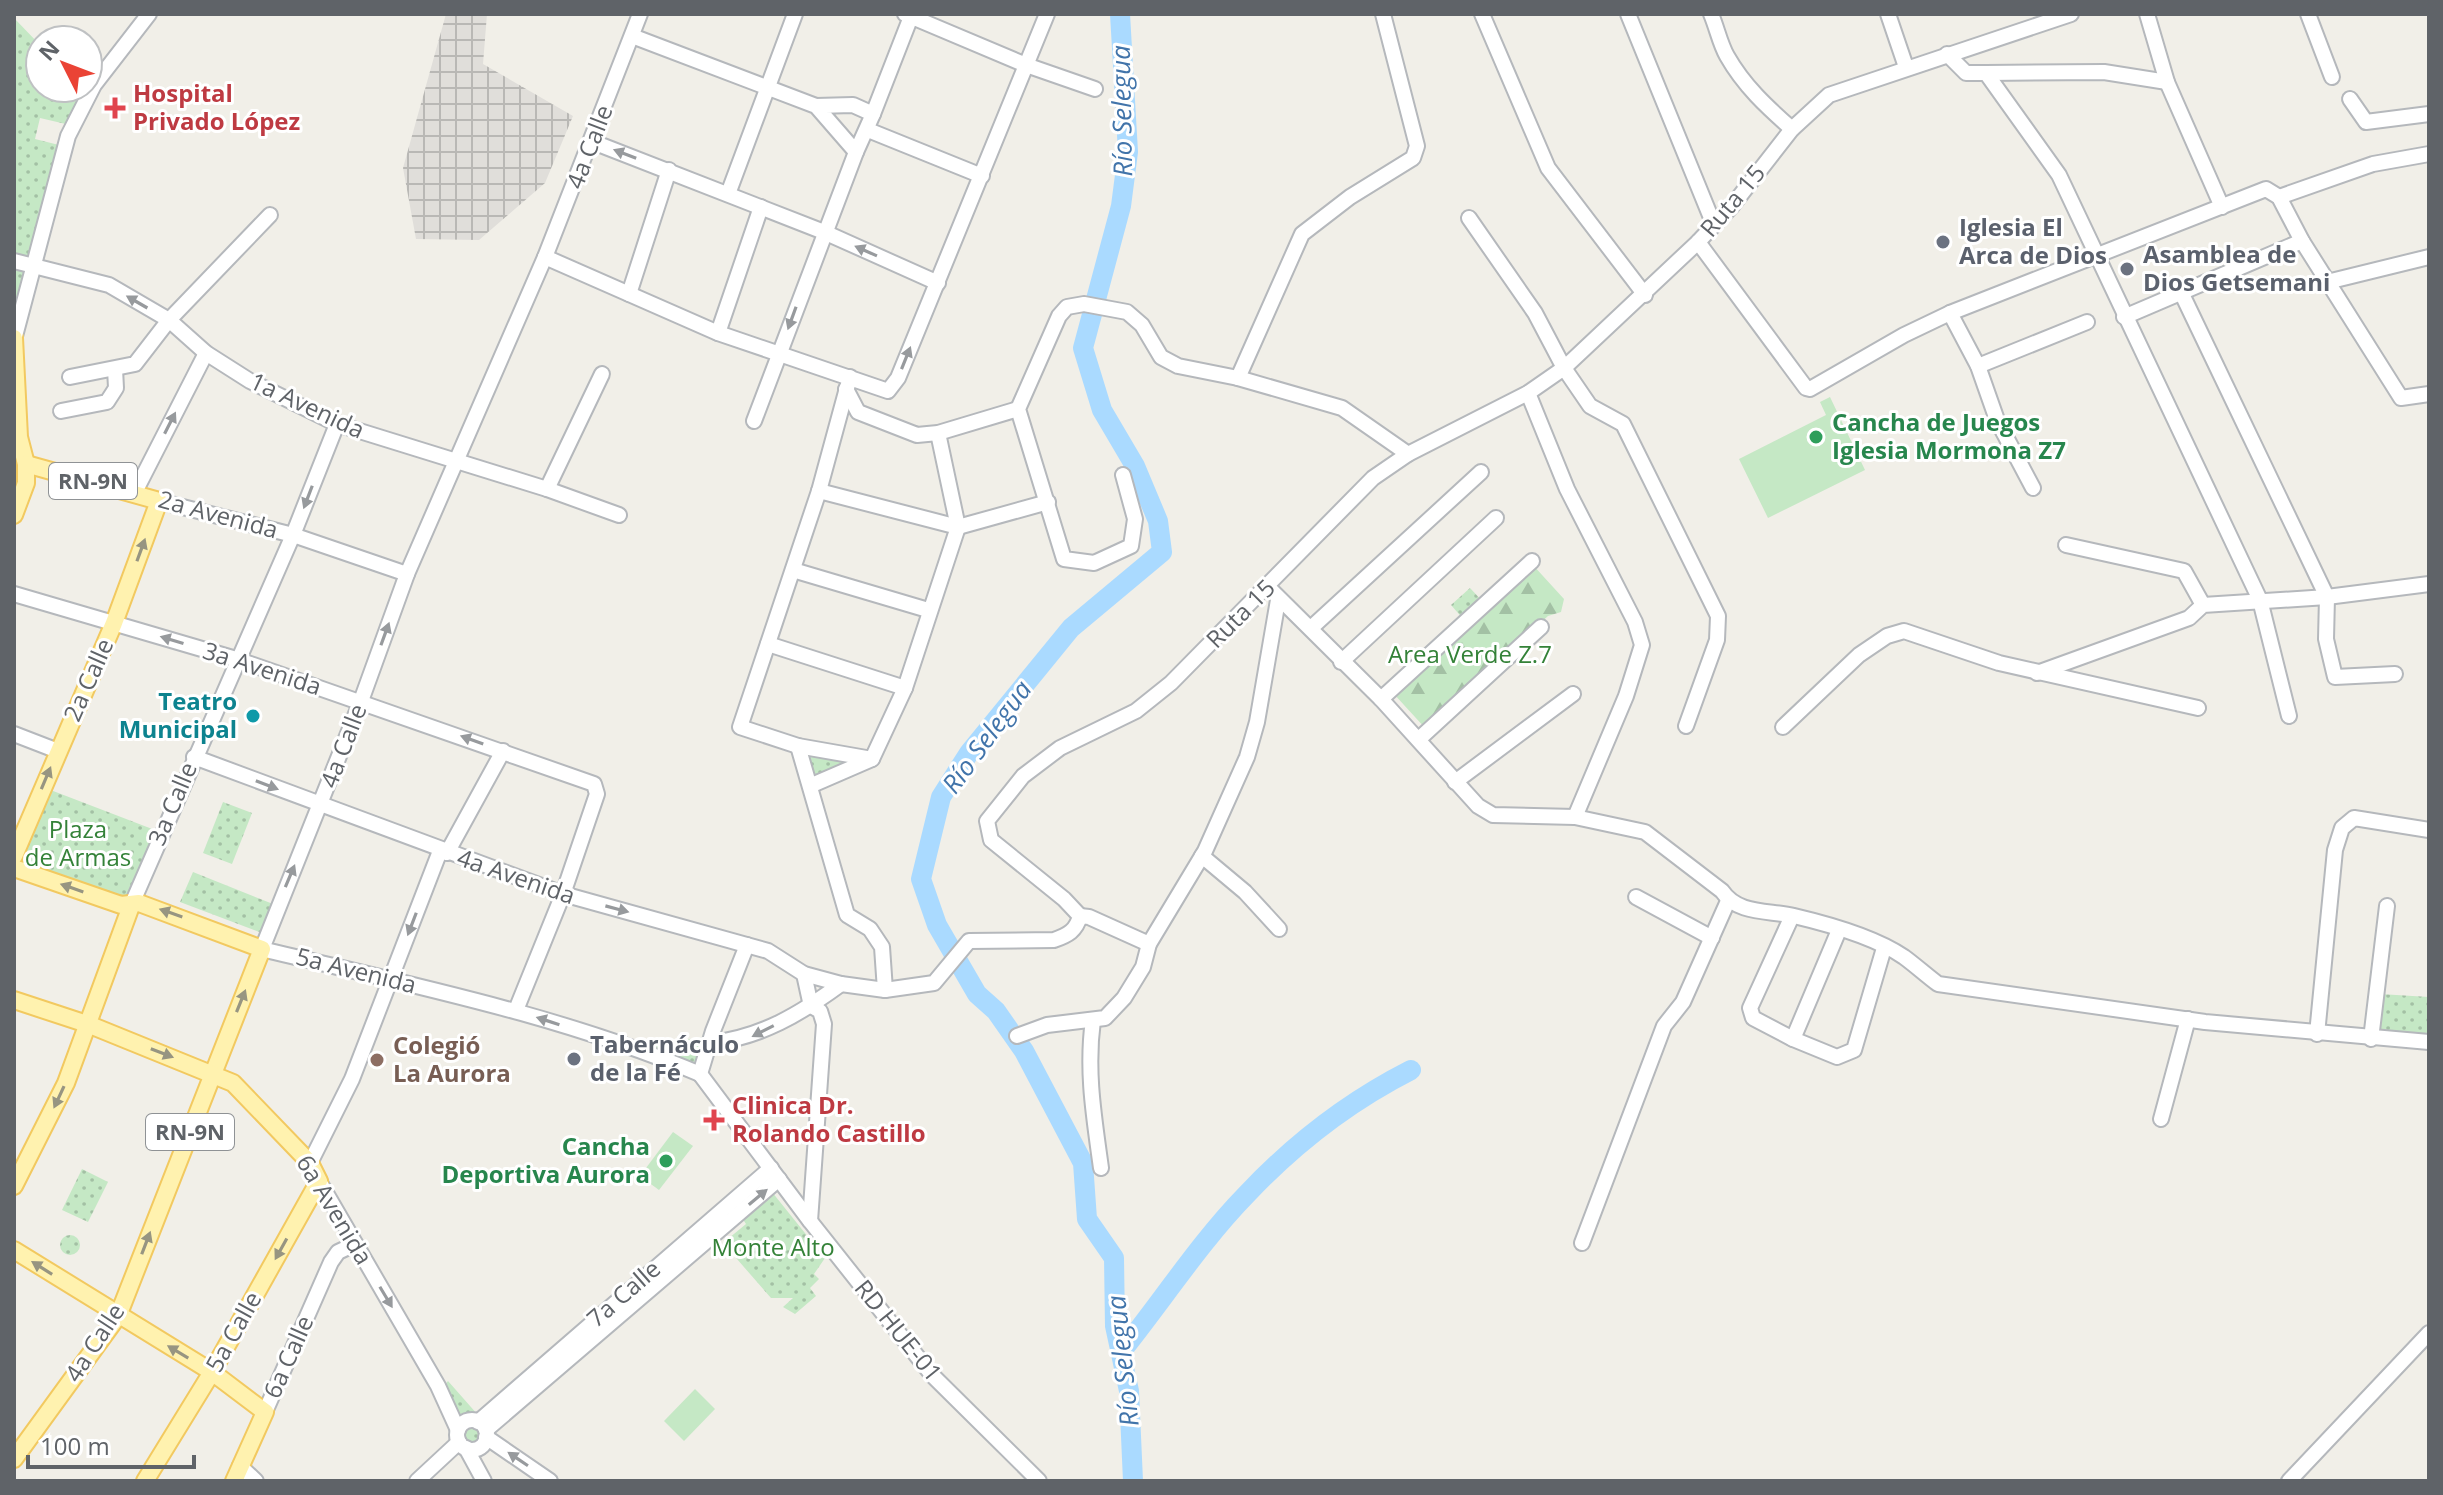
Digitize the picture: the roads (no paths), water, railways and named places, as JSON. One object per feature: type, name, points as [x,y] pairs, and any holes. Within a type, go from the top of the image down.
[{"type":"main road","name":"RN-9N","points":[[14,339],[20,462],[26,483],[14,515]]},
{"type":"main road","name":"2a Avenida","points":[[20,462],[159,501]]},
{"type":"main road","name":"2a Calle","points":[[14,856],[114,623],[159,501]]},
{"type":"main road","name":"5a Avenida","points":[[14,868],[131,906],[139,903],[152,907],[262,949]]},
{"type":"main road","name":"3a Calle","points":[[14,1186],[47,1123],[90,1025],[131,906]]},
{"type":"main road","name":"4a Calle","points":[[14,1459],[118,1316],[262,949]]},
{"type":"main road","name":"6a Avenida","points":[[14,1000],[90,1025],[233,1083],[310,1163],[319,1181]]},
{"type":"main road","name":"5a Calle","points":[[145,1481],[212,1372],[319,1181]]},
{"type":"main road","points":[[14,1250],[212,1372],[265,1412]]},
{"type":"main road","name":"6a Calle","points":[[237,1474],[265,1412]]},
{"type":"street","points":[[14,339],[68,136],[94,85],[149,14]]},
{"type":"street","name":"4a Calle","points":[[262,949],[361,701],[407,574],[593,142],[640,14]]},
{"type":"street","points":[[728,194],[795,14]]},
{"type":"street","points":[[545,257],[718,333],[779,352],[848,383],[882,390],[894,386],[1047,14]]},
{"type":"street","points":[[1238,378],[1302,234],[1350,197],[1413,158],[1417,146],[1383,14]]},
{"type":"street","points":[[1482,14],[1548,168],[1645,295]]},
{"type":"street","points":[[1628,14],[1714,225]]},
{"type":"street","points":[[1711,14],[1726,54],[1736,69],[1756,97],[1792,129]]},
{"type":"street","points":[[1888,14],[1906,67]]},
{"type":"street","name":"Ruta 15","points":[[1080,916],[1064,899],[991,840],[987,821],[1023,776],[1060,748],[1136,711],[1171,683],[1373,478],[1408,454],[1528,393],[1564,368],[1698,242],[1813,105],[1829,95],[1906,67],[2071,14]]},
{"type":"street","points":[[2147,14],[2167,82],[2222,207]]},
{"type":"street","points":[[2308,14],[2332,77]]},
{"type":"street","points":[[754,421],[824,232],[868,130],[909,15],[1026,65],[1095,89]]},
{"type":"street","points":[[632,36],[816,106],[853,105],[873,114]]},
{"type":"street","points":[[1947,54],[1966,73],[2104,72],[2167,82]]},
{"type":"street","points":[[1986,73],[2059,175],[2260,600],[2289,716]]},
{"type":"street","points":[[2350,99],[2366,122],[2429,114]]},
{"type":"street","points":[[816,106],[856,152]]},
{"type":"street","points":[[868,130],[982,176]]},
{"type":"street","points":[[593,142],[824,232],[938,283]]},
{"type":"street","points":[[2279,197],[2373,164],[2429,154]]},
{"type":"street","points":[[629,294],[669,170]]},
{"type":"street","points":[[1698,242],[1806,388],[1810,389],[1950,313],[2266,189],[2279,197],[2302,241],[2401,398],[2429,394]]},
{"type":"street","points":[[718,333],[761,207]]},
{"type":"street","points":[[70,377],[135,364],[169,320],[270,215]]},
{"type":"street","points":[[1469,218],[1535,313],[1564,368],[1590,406],[1623,424],[1718,616],[1717,640],[1686,726]]},
{"type":"street","points":[[2124,317],[2302,241]]},
{"type":"street","points":[[2327,282],[2429,257]]},
{"type":"street","name":"1a Avenida","points":[[14,261],[109,285],[169,320],[206,353],[273,394],[337,424],[453,463],[547,489],[619,515]]},
{"type":"street","points":[[2181,292],[2327,597],[2326,639],[2335,677],[2395,674]]},
{"type":"street","points":[[1123,475],[1135,519],[1131,546],[1094,563],[1064,559],[1018,409],[1059,316],[1067,307],[1084,304],[1127,312],[1142,325],[1161,357],[1178,366],[1238,378],[1342,408],[1408,454]]},
{"type":"street","points":[[1950,313],[1978,366],[1997,420],[2033,488]]},
{"type":"street","points":[[1978,366],[2087,322]]},
{"type":"street","points":[[135,492],[206,353]]},
{"type":"street","points":[[61,411],[107,402],[116,388],[115,369]]},
{"type":"street","points":[[547,489],[602,374]]},
{"type":"street","points":[[848,383],[858,412],[917,435],[938,433],[1018,409]]},
{"type":"street","points":[[848,383],[819,491],[740,727],[798,746],[872,759]]},
{"type":"street","points":[[1528,393],[1567,489],[1635,622],[1642,645],[1626,696],[1575,817]]},
{"type":"street","name":"3a Calle","points":[[131,906],[236,659],[293,535],[337,424]]},
{"type":"street","points":[[812,785],[872,759],[905,688],[928,610],[958,527],[938,433]]},
{"type":"street","points":[[1311,628],[1481,472]]},
{"type":"street","points":[[819,491],[958,527],[1048,502]]},
{"type":"street","name":"2a Avenida","points":[[159,501],[293,535],[407,574]]},
{"type":"street","points":[[1341,662],[1496,518]]},
{"type":"street","points":[[2066,545],[2184,571],[2203,605]]},
{"type":"street","points":[[1381,699],[1532,561]]},
{"type":"street","points":[[793,570],[928,610]]},
{"type":"street","points":[[2037,673],[2189,618],[2203,605],[2327,597],[2429,584]]},
{"type":"street","points":[[1268,587],[1381,699],[1478,806],[1493,815],[1575,817],[1645,832],[1722,891],[1728,901],[1756,912],[1792,916],[1839,930],[1903,956],[1938,984],[2188,1019],[2317,1034],[2429,1042]]},
{"type":"street","name":"3a Avenida","points":[[14,594],[236,659],[592,782],[596,787],[563,894]]},
{"type":"street","points":[[1017,1036],[1047,1025],[1105,1018],[1124,998],[1143,967],[1149,944],[1202,856],[1247,757],[1257,722],[1278,600]]},
{"type":"street","points":[[1419,739],[1541,627]]},
{"type":"street","points":[[1783,727],[1859,655],[1896,632],[2037,673],[2198,708]]},
{"type":"street","points":[[768,644],[905,688]]},
{"type":"street","points":[[1455,782],[1573,694]]},
{"type":"street","points":[[14,734],[58,751]]},
{"type":"street","points":[[798,746],[812,785],[847,915],[870,929],[882,947],[885,990]]},
{"type":"street","points":[[310,1163],[352,1079],[444,852],[503,751]]},
{"type":"street","name":"4a Avenida","points":[[194,757],[563,894],[747,945],[783,958],[804,974],[841,984]]},
{"type":"street","points":[[2317,1034],[2335,850],[2342,828],[2354,818],[2429,830]]},
{"type":"street","points":[[1202,856],[1245,892],[1279,929]]},
{"type":"street","points":[[516,1010],[563,894]]},
{"type":"street","points":[[1636,897],[1712,938]]},
{"type":"street","points":[[1582,1243],[1664,1026],[1683,1002],[1728,901]]},
{"type":"street","points":[[2371,1039],[2387,906]]},
{"type":"street","points":[[711,1043],[747,1039],[811,1006],[841,984],[885,990],[929,985],[939,980],[963,944],[969,941],[1054,940],[1077,927],[1080,916],[1089,917],[1149,944]]},
{"type":"street","points":[[1792,916],[1750,1008],[1753,1018],[1837,1057],[1854,1050],[1884,948]]},
{"type":"street","points":[[1793,1039],[1839,930]]},
{"type":"street","points":[[747,945],[700,1074],[775,1174]]},
{"type":"street","name":"5a Avenida","points":[[262,949],[516,1010],[643,1050],[700,1074]]},
{"type":"street","points":[[804,974],[811,1006],[820,1011],[824,1024],[810,1221]]},
{"type":"street","points":[[2161,1119],[2188,1019]]},
{"type":"street","points":[[1093,1020],[1088,1059],[1089,1087],[1101,1168]]},
{"type":"street","name":"RD HUE-01","points":[[775,1174],[932,1375],[1039,1481]]},
{"type":"street","name":"7a Calle","points":[[483,1430],[775,1174]]},
{"type":"street","name":"6a Avenida","points":[[319,1181],[438,1386],[461,1440],[484,1481]]},
{"type":"street","name":"6a Calle","points":[[265,1412],[331,1262],[338,1252],[355,1244]]},
{"type":"street","points":[[2289,1481],[2429,1333]]},
{"type":"street","points":[[417,1481],[461,1440],[466,1421],[483,1430],[550,1481]]},
{"type":"street","points":[[461,1440],[479,1448],[483,1430]]},
{"type":"street","points":[[237,1474],[256,1481]]},
{"type":"waterway","name":"Río Selegua","points":[[1120,14],[1128,152],[1121,206],[1083,348],[1102,410],[1135,466],[1158,521],[1162,552],[1071,628],[969,753],[941,797],[921,879],[937,925],[977,994],[996,1011],[1024,1051],[1083,1163],[1087,1219],[1114,1258],[1115,1326],[1129,1391],[1133,1481]]},
{"type":"waterway","points":[[1121,1352],[1213,1232],[1264,1177],[1344,1110],[1411,1070]]},
{"type":"place","name":"Hospital Privado López","points":[[115,108]]},
{"type":"place","name":"Iglesia El Arca de Dios","points":[[1943,242]]},
{"type":"place","name":"Asamblea de Dios Getsemani","points":[[2127,269]]},
{"type":"place","name":"Cancha de Juegos Iglesia Mormona Z7","points":[[1816,437]]},
{"type":"place","name":"Teatro Municipal","points":[[253,716]]},
{"type":"place","name":"Tabernáculo de la Fé","points":[[574,1059]]},
{"type":"place","name":"Colegió La Aurora","points":[[377,1060]]},
{"type":"place","name":"Clinica Dr. Rolando Castillo","points":[[714,1120]]},
{"type":"place","name":"Cancha Deportiva Aurora","points":[[666,1161]]},
{"type":"park label","name":"Area Verde Z.7","points":[[1470,655]]},
{"type":"park label","name":"Plaza de Armas","points":[[78,844]]},
{"type":"park label","name":"Monte Alto","points":[[773,1248]]}]
